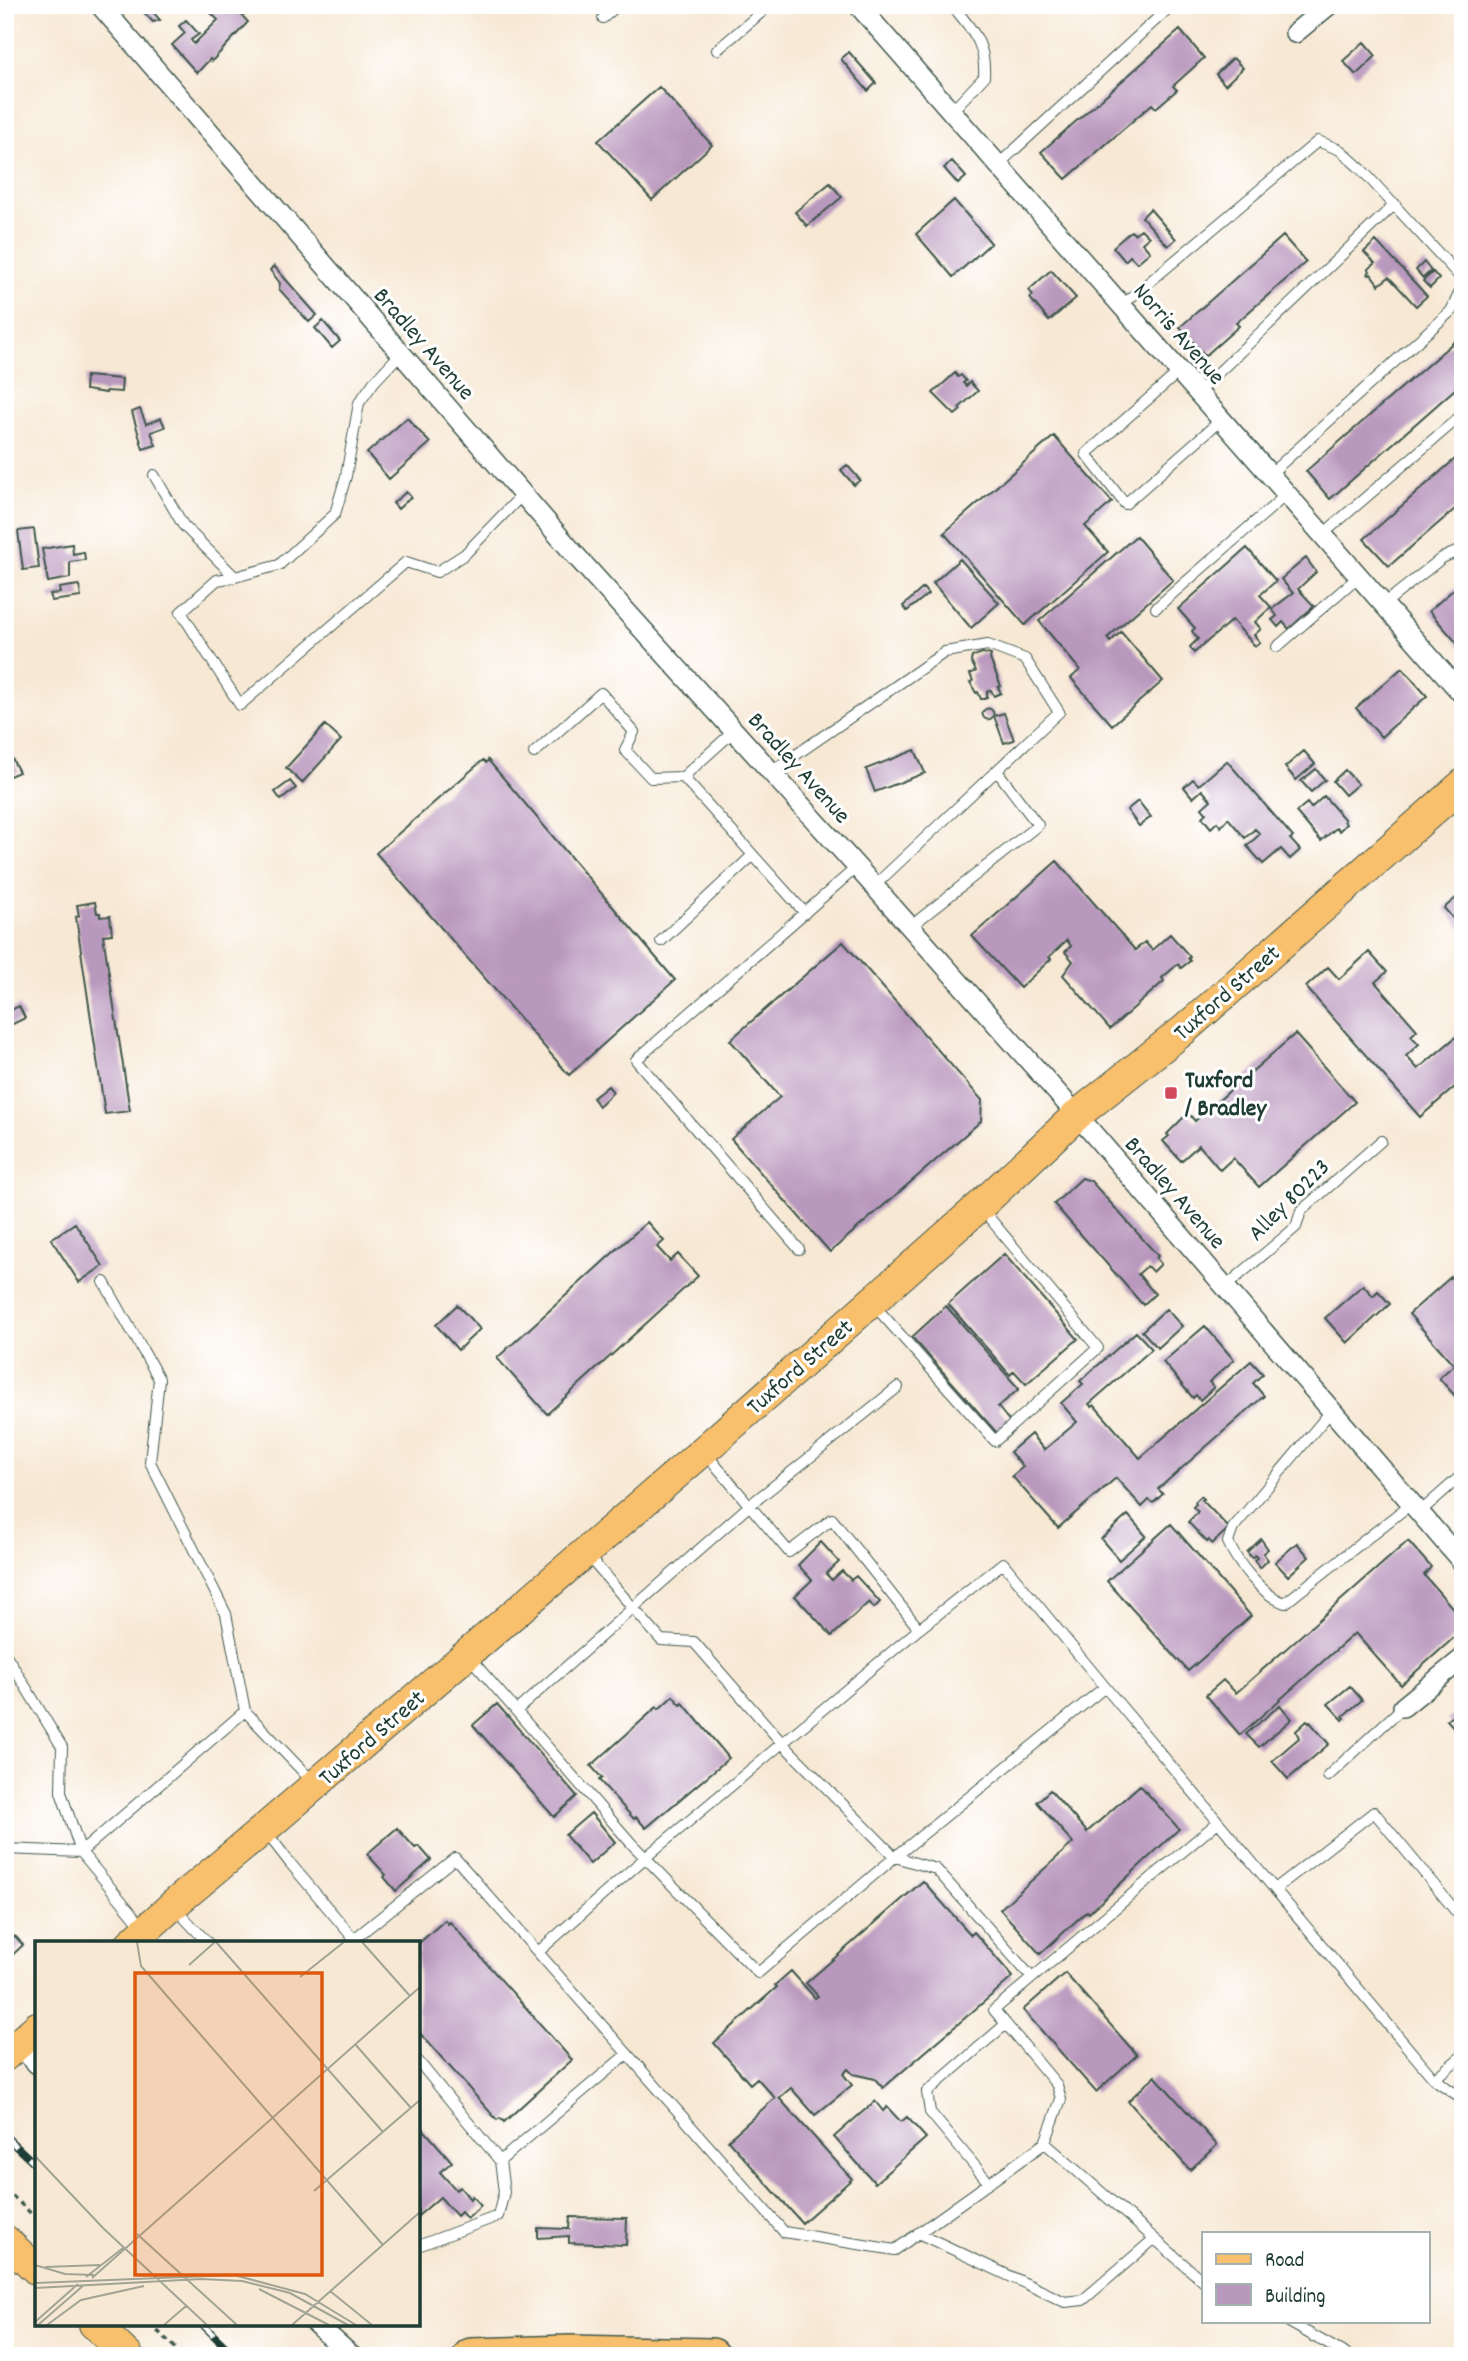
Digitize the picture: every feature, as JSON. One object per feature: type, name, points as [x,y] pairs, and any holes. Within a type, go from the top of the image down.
[{"type":"highway","points":[[473,2356],[584,2353],[712,2356]]},
{"type":"main road","name":"Tuxford Street","points":[[139,1936],[586,1553],[980,1206],[1077,1115],[1195,1020],[1463,784]]},
{"type":"main road","points":[[5,2240],[35,2268]]},
{"type":"main road","points":[[96,2326],[128,2356]]},
{"type":"street","name":"Bradley Avenue","points":[[100,5],[523,494],[1077,1115],[1463,1563]]},
{"type":"street","name":"Norris Avenue","points":[[858,5],[1463,695]]},
{"type":"street","points":[[1295,33],[1329,5]]},
{"type":"street","points":[[1403,1707],[1463,1658]]},
{"type":"street","points":[[319,2326],[352,2356]]},
{"type":"lane","points":[[603,18],[618,5]]},
{"type":"lane","points":[[718,50],[770,5]]},
{"type":"lane","points":[[952,5],[974,32],[982,47],[985,78],[952,111]]},
{"type":"lane","points":[[999,164],[1172,5]]},
{"type":"lane","points":[[1122,305],[1318,141],[1340,150],[1395,204],[1463,283],[1451,311],[1270,474]]},
{"type":"lane","points":[[1198,392],[1395,204]]},
{"type":"lane","points":[[401,353],[359,403],[346,477],[335,514],[279,565],[217,580],[181,612],[240,705],[406,562],[437,572],[466,554],[523,494]]},
{"type":"lane","points":[[1180,371],[1086,454],[1125,504],[1222,419]]},
{"type":"lane","points":[[1323,534],[1463,414]]},
{"type":"lane","points":[[154,475],[183,525],[235,577]]},
{"type":"lane","points":[[1156,608],[1287,494]]},
{"type":"lane","points":[[1384,604],[1443,558],[1463,549]]},
{"type":"lane","points":[[1277,647],[1359,576]]},
{"type":"lane","points":[[771,772],[945,652],[988,645],[1025,659],[1059,712],[874,886]]},
{"type":"lane","points":[[534,752],[601,693],[634,732],[625,750],[651,778],[683,777],[734,731]]},
{"type":"lane","points":[[910,927],[1038,825],[997,771]]},
{"type":"lane","points":[[683,777],[806,913]]},
{"type":"lane","points":[[661,941],[753,855]]},
{"type":"lane","points":[[799,1249],[636,1060],[857,867]]},
{"type":"lane","name":"Alley 80223","points":[[1225,1287],[1296,1227],[1301,1211],[1381,1141]]},
{"type":"lane","points":[[871,1302],[995,1441],[1098,1348],[1007,1242],[980,1206]]},
{"type":"lane","points":[[104,1282],[159,1379],[150,1462],[226,1614],[245,1711],[316,1784]]},
{"type":"lane","points":[[516,1711],[750,1505],[898,1387]]},
{"type":"lane","points":[[1332,1410],[1233,1528],[1228,1542],[1235,1559],[1275,1600],[1284,1603],[1395,1519],[1416,1508],[1463,1474]]},
{"type":"lane","points":[[703,1451],[789,1552],[832,1519],[919,1629]]},
{"type":"lane","points":[[586,1553],[661,1640],[694,1642],[782,1743],[895,1857],[936,1869],[1032,1978]]},
{"type":"lane","points":[[538,1952],[782,1743],[1003,1563],[1434,2078],[1463,2099]]},
{"type":"lane","points":[[5,1653],[62,1747],[61,1793],[81,1852],[139,1936]]},
{"type":"lane","points":[[467,1654],[646,1857],[758,1973],[895,1857],[1105,1687]]},
{"type":"lane","points":[[1328,1776],[1403,1707]]},
{"type":"lane","points":[[5,1849],[81,1852],[245,1711]]},
{"type":"lane","points":[[1275,1889],[1374,1811],[1463,1920]]},
{"type":"lane","points":[[264,1829],[351,1940],[456,1858],[784,2232],[895,2250],[1045,2143],[1061,2099],[1057,2085],[995,2010],[1218,1822]]},
{"type":"lane","points":[[173,1905],[206,1941]]},
{"type":"lane","points":[[989,2183],[930,2112],[927,2092],[1006,2024]]},
{"type":"lane","points":[[500,2161],[627,2054]]},
{"type":"lane","points":[[1434,2078],[1463,2055]]},
{"type":"lane","points":[[420,2063],[500,2161],[504,2192],[498,2216],[420,2245]]},
{"type":"lane","points":[[1045,2143],[1202,2280]]},
{"type":"lane","points":[[918,2233],[1065,2302],[1083,2300],[1154,2239]]},
{"type":"lane","points":[[1289,2322],[1349,2356]]},
{"type":"path","points":[[5,2189],[35,2217]]},
{"type":"path","points":[[152,2326],[184,2356]]},
{"type":"building","points":[[143,5],[157,5],[152,11],[160,20],[153,22],[140,8]]},
{"type":"building","points":[[203,5],[232,5],[248,22],[212,61],[210,59],[197,73],[172,45],[185,33],[179,26],[186,20],[199,34],[191,40],[194,44],[218,20]]},
{"type":"building","points":[[1180,30],[1204,58],[1173,86],[1177,90],[1156,108],[1152,104],[1066,179],[1041,152]]},
{"type":"building","points":[[1364,42],[1376,56],[1356,75],[1343,61]]},
{"type":"building","points":[[849,52],[876,83],[868,91],[841,59]]},
{"type":"building","points":[[1233,58],[1243,68],[1225,85],[1216,74]]},
{"type":"building","points":[[659,87],[712,145],[652,200],[598,141]]},
{"type":"building","points":[[952,161],[966,177],[958,184],[944,168]]},
{"type":"building","points":[[830,183],[842,197],[807,226],[795,212]]},
{"type":"building","points":[[954,200],[991,243],[953,277],[916,234]]},
{"type":"building","points":[[1150,209],[1176,239],[1168,246],[1142,217]]},
{"type":"building","points":[[1141,229],[1149,237],[1142,243],[1150,252],[1137,263],[1130,256],[1125,261],[1113,247],[1131,231],[1134,234]]},
{"type":"building","points":[[1283,236],[1306,262],[1236,323],[1239,326],[1205,356],[1180,327]]},
{"type":"building","points":[[1376,241],[1427,296],[1416,306],[1389,277],[1379,285],[1371,274],[1369,275],[1368,269],[1375,263],[1364,252]]},
{"type":"building","points":[[1424,262],[1431,271],[1423,278],[1416,270]]},
{"type":"building","points":[[274,266],[317,315],[309,322],[279,289],[280,283],[270,270]]},
{"type":"building","points":[[1051,270],[1076,298],[1049,321],[1030,298],[1033,295],[1029,290]]},
{"type":"building","points":[[1433,272],[1439,279],[1430,288],[1423,281]]},
{"type":"building","points":[[323,321],[340,341],[332,348],[315,328]]},
{"type":"building","points":[[1463,334],[1463,382],[1330,499],[1306,471]]},
{"type":"building","points":[[955,373],[958,377],[961,375],[966,386],[970,382],[978,391],[955,415],[933,393]]},
{"type":"building","points":[[86,376],[122,379],[121,392],[85,390]]},
{"type":"building","points":[[140,409],[146,424],[161,418],[165,427],[151,432],[156,445],[143,449],[132,412]]},
{"type":"building","points":[[407,418],[430,443],[389,479],[367,453]]},
{"type":"building","points":[[1054,436],[1112,502],[1085,526],[1108,552],[1025,625],[944,533]]},
{"type":"building","points":[[1463,452],[1463,502],[1389,566],[1364,539]]},
{"type":"building","points":[[847,465],[860,480],[854,485],[841,470]]},
{"type":"building","points":[[406,492],[411,497],[398,509],[393,503]]},
{"type":"building","points":[[34,529],[39,568],[23,570],[18,531]]},
{"type":"building","points":[[1136,536],[1173,580],[1107,638],[1110,642],[1121,632],[1163,681],[1112,725],[1071,678],[1080,670],[1039,621]]},
{"type":"building","points":[[72,544],[73,554],[84,552],[85,560],[70,562],[70,578],[48,582],[42,549]]},
{"type":"building","points":[[1247,548],[1276,581],[1260,595],[1271,607],[1255,622],[1261,629],[1254,635],[1260,642],[1255,646],[1232,620],[1194,653],[1190,647],[1198,639],[1192,631],[1195,628],[1178,609]]},
{"type":"building","points":[[1306,558],[1316,572],[1298,589],[1314,606],[1289,629],[1283,622],[1278,627],[1272,620],[1277,616],[1272,609],[1293,593],[1281,579]]},
{"type":"building","points":[[960,559],[999,603],[971,628],[933,583]]},
{"type":"building","points":[[1463,581],[1463,650],[1429,611]]},
{"type":"building","points":[[79,585],[81,597],[52,601],[50,594],[60,593],[59,588]]},
{"type":"building","points":[[923,588],[928,594],[907,611],[903,606]]},
{"type":"building","points":[[982,653],[991,655],[990,659],[1001,686],[998,687],[1001,693],[994,696],[991,690],[987,691],[987,698],[984,699],[976,693],[970,682],[973,681],[970,674],[976,671],[972,657]]},
{"type":"building","points":[[1402,668],[1427,696],[1381,737],[1356,708]]},
{"type":"building","points":[[988,708],[994,714],[988,720],[982,714]]},
{"type":"building","points":[[1004,713],[1014,740],[1004,743],[994,716]]},
{"type":"building","points":[[325,725],[341,740],[302,783],[286,768]]},
{"type":"building","points":[[5,745],[19,772],[5,778]]},
{"type":"building","points":[[915,750],[925,773],[875,792],[866,769]]},
{"type":"building","points":[[1304,751],[1315,764],[1296,780],[1285,767]]},
{"type":"building","points":[[483,760],[486,763],[488,760],[675,980],[569,1075],[376,853]]},
{"type":"building","points":[[1227,761],[1293,837],[1290,839],[1300,850],[1290,859],[1281,849],[1263,864],[1247,846],[1260,834],[1255,829],[1245,838],[1228,818],[1221,827],[1217,822],[1211,828],[1202,817],[1206,813],[1202,808],[1211,800],[1202,790],[1193,798],[1184,787],[1193,779],[1199,785]]},
{"type":"building","points":[[1316,769],[1325,780],[1311,792],[1301,781]]},
{"type":"building","points":[[1345,770],[1358,784],[1345,795],[1333,781]]},
{"type":"building","points":[[290,781],[296,788],[281,800],[275,792]]},
{"type":"building","points":[[1324,796],[1346,824],[1339,831],[1336,828],[1321,841],[1296,812],[1307,803],[1311,808]]},
{"type":"building","points":[[1138,801],[1151,817],[1139,826],[1127,810]]},
{"type":"building","points":[[1057,861],[1135,950],[1145,942],[1152,950],[1170,934],[1190,957],[1190,961],[1181,968],[1178,964],[1162,978],[1164,981],[1110,1029],[1063,975],[1073,961],[1065,952],[1071,946],[1067,940],[1020,988],[972,936]]},
{"type":"building","points":[[1463,892],[1463,930],[1444,908]]},
{"type":"building","points":[[95,902],[100,917],[110,916],[112,934],[103,935],[130,1111],[105,1114],[76,917],[79,916],[77,905]]},
{"type":"building","points":[[843,942],[982,1100],[981,1121],[830,1252],[731,1139],[780,1097],[730,1040]]},
{"type":"building","points":[[1369,952],[1387,972],[1375,982],[1417,1030],[1411,1036],[1419,1044],[1406,1056],[1418,1069],[1463,1031],[1463,1080],[1420,1117],[1306,987],[1328,967],[1339,979]]},
{"type":"building","points":[[19,1006],[25,1018],[11,1025],[5,1013]]},
{"type":"building","points":[[1295,1034],[1355,1102],[1259,1187],[1233,1158],[1220,1170],[1199,1145],[1181,1161],[1163,1141],[1169,1136],[1167,1134],[1188,1113],[1195,1121]]},
{"type":"building","points":[[608,1086],[613,1092],[599,1106],[593,1098]]},
{"type":"building","points":[[1082,1178],[1091,1181],[1158,1256],[1156,1258],[1161,1264],[1153,1272],[1147,1266],[1138,1274],[1155,1294],[1143,1305],[1054,1204]]},
{"type":"building","points":[[647,1222],[664,1241],[657,1247],[670,1261],[678,1254],[698,1276],[547,1414],[497,1358]]},
{"type":"building","points":[[75,1223],[103,1266],[79,1282],[51,1239]]},
{"type":"building","points":[[1004,1254],[1078,1339],[1026,1384],[1014,1371],[1010,1375],[948,1304]]},
{"type":"building","points":[[1463,1266],[1463,1405],[1439,1378],[1454,1365],[1409,1314]]},
{"type":"building","points":[[1363,1285],[1373,1296],[1378,1291],[1390,1304],[1347,1343],[1325,1318]]},
{"type":"building","points":[[457,1305],[480,1329],[458,1350],[436,1325]]},
{"type":"building","points":[[946,1306],[1019,1389],[998,1407],[1010,1422],[997,1433],[912,1337]]},
{"type":"building","points":[[1166,1309],[1182,1326],[1158,1348],[1142,1331]]},
{"type":"building","points":[[1205,1326],[1234,1360],[1209,1382],[1214,1387],[1200,1400],[1196,1395],[1193,1398],[1163,1362]]},
{"type":"building","points":[[1136,1332],[1152,1349],[1089,1404],[1092,1407],[1094,1405],[1140,1458],[1251,1361],[1263,1374],[1253,1383],[1264,1396],[1158,1489],[1163,1494],[1153,1503],[1149,1500],[1142,1507],[1116,1478],[1058,1528],[1012,1476],[1023,1467],[1010,1452],[1031,1434],[1044,1450],[1077,1422],[1061,1403],[1083,1384],[1080,1381]]},
{"type":"building","points":[[1201,1496],[1229,1528],[1212,1544],[1188,1522],[1198,1512],[1193,1507]]},
{"type":"building","points":[[1128,1515],[1146,1536],[1119,1560],[1101,1539]]},
{"type":"building","points":[[1171,1524],[1251,1616],[1188,1671],[1107,1581]]},
{"type":"building","points":[[1261,1539],[1268,1549],[1263,1553],[1268,1560],[1260,1568],[1254,1560],[1257,1558],[1255,1555],[1252,1558],[1247,1552]]},
{"type":"building","points":[[1408,1541],[1431,1567],[1424,1575],[1460,1617],[1459,1633],[1401,1685],[1355,1633],[1240,1735],[1206,1695],[1223,1680],[1236,1693]]},
{"type":"building","points":[[821,1542],[839,1562],[826,1574],[832,1580],[842,1571],[851,1580],[856,1576],[880,1602],[874,1608],[869,1602],[832,1636],[795,1596],[812,1580],[798,1565]]},
{"type":"building","points":[[1297,1543],[1309,1557],[1288,1576],[1275,1562]]},
{"type":"building","points":[[1350,1686],[1362,1700],[1343,1716],[1343,1720],[1328,1704]]},
{"type":"building","points":[[673,1696],[681,1705],[683,1703],[729,1758],[646,1828],[636,1817],[634,1819],[599,1780],[602,1778],[591,1766]]},
{"type":"building","points":[[497,1704],[577,1796],[554,1817],[473,1725]]},
{"type":"building","points":[[1280,1705],[1292,1719],[1259,1747],[1246,1734]]},
{"type":"building","points":[[1463,1707],[1463,1744],[1455,1735],[1458,1732],[1447,1720]]},
{"type":"building","points":[[1307,1721],[1329,1744],[1288,1779],[1272,1761],[1299,1738],[1296,1731]]},
{"type":"building","points":[[1140,1785],[1179,1829],[1089,1913],[1087,1911],[1040,1954],[1000,1909],[1073,1843],[1037,1802],[1050,1790],[1087,1832]]},
{"type":"building","points":[[591,1813],[615,1842],[590,1864],[565,1835]]},
{"type":"building","points":[[397,1828],[415,1848],[419,1846],[431,1860],[396,1891],[367,1854]]},
{"type":"building","points":[[923,1881],[971,1935],[974,1932],[1013,1977],[883,2088],[875,2079],[853,2074],[848,2069],[843,2074],[852,2085],[815,2115],[791,2088],[779,2098],[852,2179],[802,2223],[728,2140],[775,2098],[757,2078],[750,2084],[714,2043],[777,1987],[775,1985],[791,1971],[815,1998],[818,1996],[806,1983]]},
{"type":"building","points":[[445,1920],[448,1924],[450,1922],[572,2060],[504,2122],[500,2118],[497,2120],[420,2033],[420,1942]]},
{"type":"building","points":[[12,1936],[23,1945],[5,1962],[5,1942]]},
{"type":"building","points":[[1065,1973],[1137,2055],[1096,2092],[1023,2010]]},
{"type":"building","points":[[1155,2076],[1217,2145],[1190,2170],[1128,2101]]},
{"type":"building","points":[[875,2101],[883,2111],[887,2107],[901,2122],[907,2117],[926,2138],[875,2183],[834,2137]]},
{"type":"building","points":[[420,2125],[452,2162],[440,2172],[456,2190],[460,2187],[470,2199],[472,2196],[481,2206],[467,2219],[461,2212],[457,2216],[440,2197],[420,2214]]},
{"type":"building","points":[[570,2217],[627,2218],[626,2245],[569,2243],[569,2236],[538,2238],[538,2228],[569,2229]]},
{"type":"railway","points":[[5,2136],[35,2164]]},
{"type":"railway","points":[[204,2326],[235,2356]]},
{"type":"place","name":"Tuxford / Bradley","points":[[1171,1093]]}]
